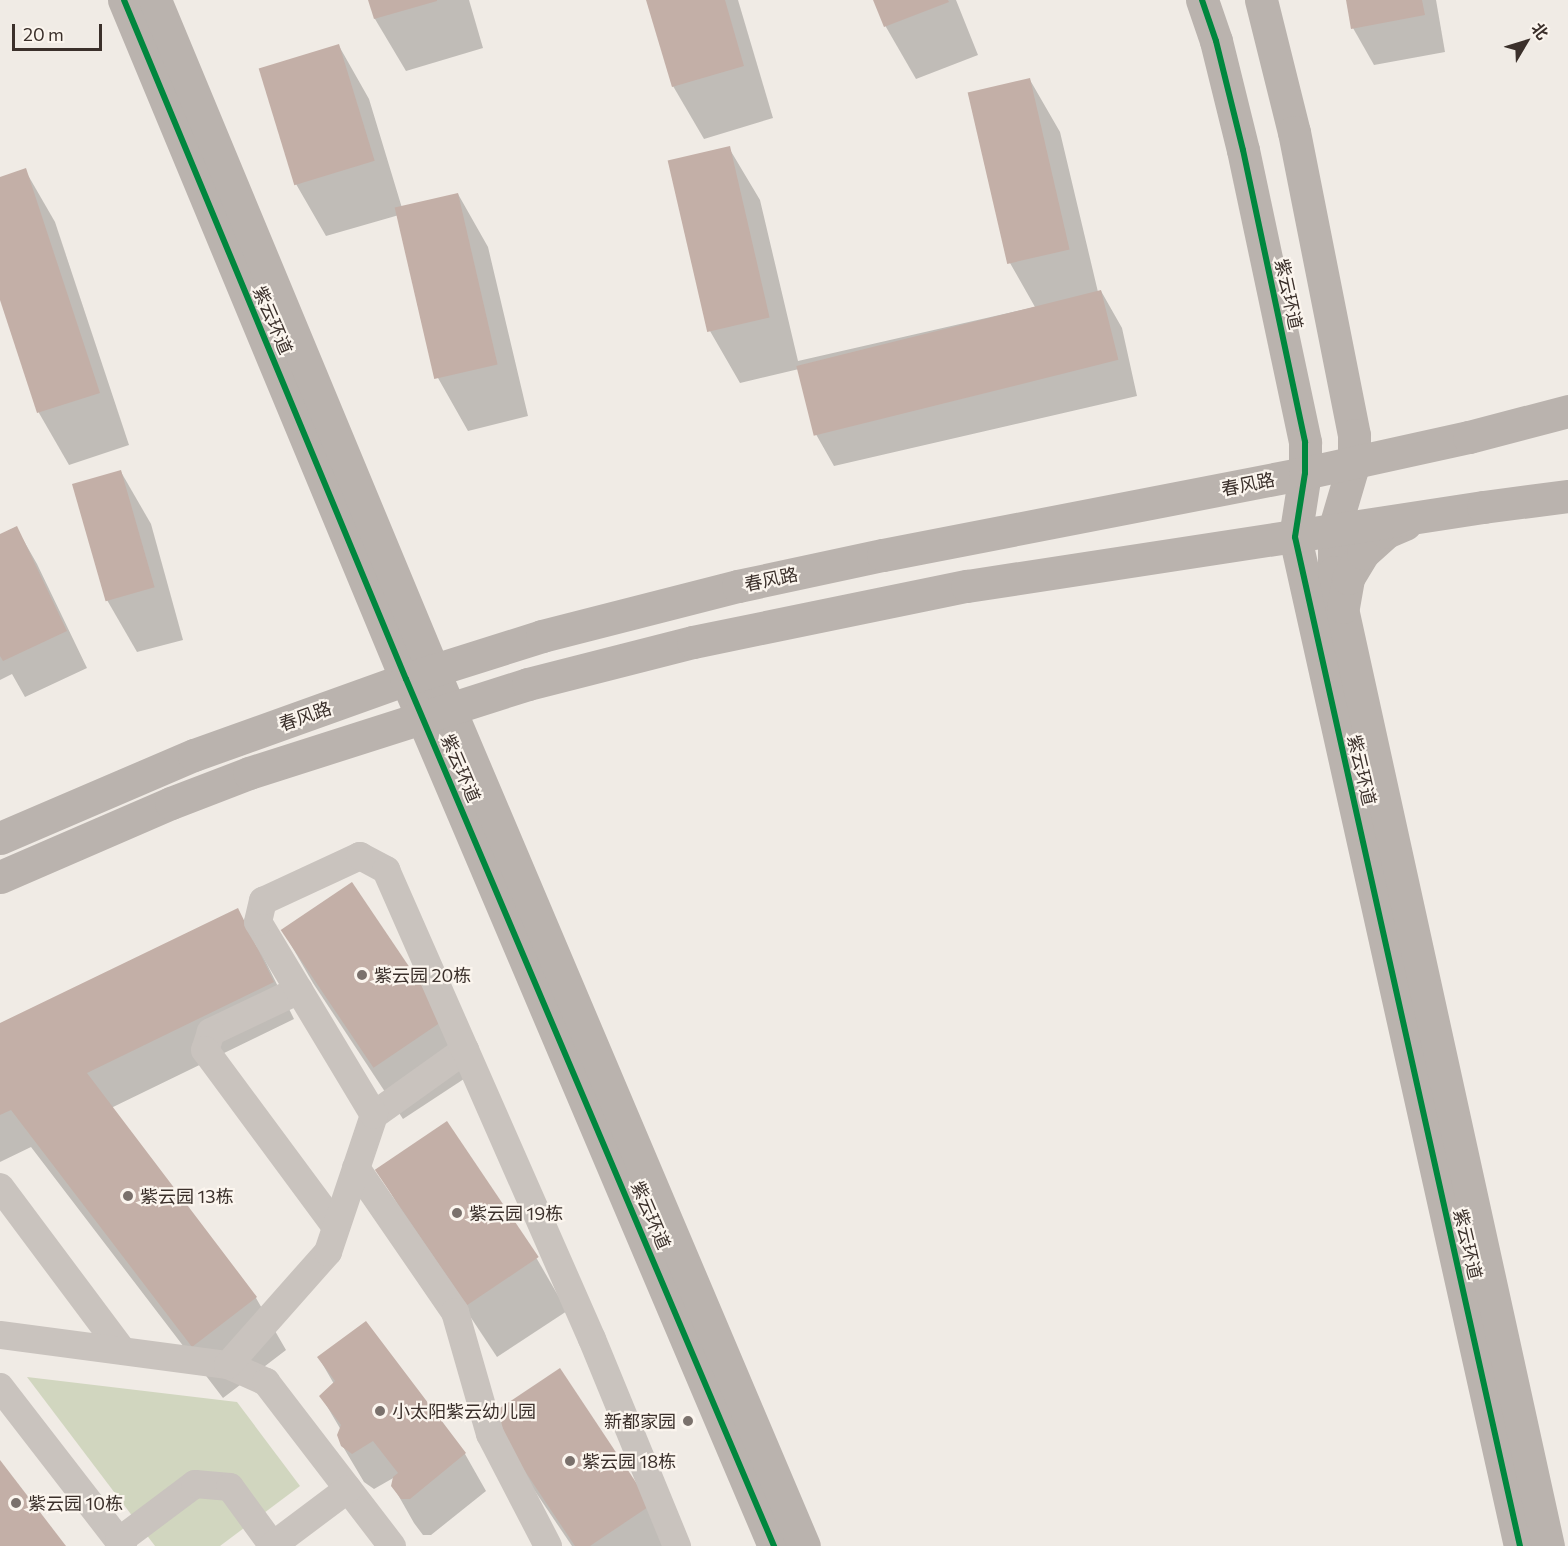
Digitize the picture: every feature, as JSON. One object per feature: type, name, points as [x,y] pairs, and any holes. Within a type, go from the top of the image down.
[{"type":"street","name":"紫云环道","points":[[124,0],[427,699],[465,779],[804,1546]]},
{"type":"street","name":"紫云环道","points":[[155,0],[427,699]]},
{"type":"street","name":"紫云环道","points":[[1202,0],[1216,41],[1246,162],[1305,442],[1305,473],[1295,537],[1329,625],[1548,1546]]},
{"type":"street","name":"紫云环道","points":[[1261,0],[1294,132],[1354,435],[1354,462],[1334,530],[1334,572],[1329,625],[1520,1546]]},
{"type":"street","name":"春风路","points":[[0,878],[171,803],[249,773],[369,734],[427,699],[542,636],[738,586],[883,555],[1305,473],[1469,437],[1568,411]]},
{"type":"street","points":[[1469,437],[1568,421]]},
{"type":"street","points":[[1484,507],[1568,487]]},
{"type":"street","name":"春风路","points":[[0,838],[194,754],[352,700],[427,699],[572,672],[808,616],[968,586],[1568,496]]},
{"type":"street","points":[[1223,546],[1259,553],[1285,571],[1303,596],[1329,625],[1344,597],[1348,578],[1363,553],[1386,532],[1428,516]]},
{"type":"street","points":[[369,734],[395,734],[417,741],[465,779]]},
{"type":"street","name":"紫云环道","points":[[465,779],[774,1546]]},
{"type":"street","points":[[374,1115],[258,921],[262,901],[360,856],[386,870],[592,1339],[677,1546]]},
{"type":"street","points":[[299,990],[211,1032],[205,1050],[336,1227]]},
{"type":"street","points":[[228,1365],[328,1252],[374,1115],[465,1050]]},
{"type":"street","points":[[356,1168],[455,1312],[490,1434],[548,1546]]},
{"type":"street","points":[[0,1187],[122,1350]]},
{"type":"street","points":[[0,1335],[228,1365],[266,1382],[392,1546]]},
{"type":"street","points":[[0,1387],[121,1543],[195,1484],[230,1487],[272,1546],[348,1489]]},
{"type":"green space","points":[[27,1377],[237,1402],[300,1486],[220,1546],[155,1546]]},
{"type":"building","points":[[368,0],[437,0],[437,1],[374,19]]},
{"type":"building","points":[[646,0],[725,0],[744,66],[672,87]]},
{"type":"building","points":[[873,0],[948,0],[949,2],[884,27]]},
{"type":"building","points":[[1346,0],[1422,0],[1425,15],[1351,29]]},
{"type":"building","points":[[339,44],[375,161],[294,185],[259,69]]},
{"type":"building","points":[[1030,78],[1070,249],[1007,264],[968,92]]},
{"type":"building","points":[[730,146],[770,317],[707,332],[668,160]]},
{"type":"building","points":[[26,168],[100,393],[37,413],[0,300],[0,177]]},
{"type":"building","points":[[458,193],[498,364],[434,379],[395,208]]},
{"type":"building","points":[[1101,290],[1118,360],[814,436],[796,366]]},
{"type":"building","points":[[121,470],[155,587],[106,601],[72,484]]},
{"type":"building","points":[[17,526],[67,631],[3,661],[0,656],[0,534]]},
{"type":"building","name":"紫云园 20栋","points":[[352,882],[445,1020],[374,1068],[281,930]]},
{"type":"building","name":"紫云园 13栋","points":[[238,908],[274,982],[87,1073],[257,1297],[192,1347],[11,1110],[0,1115],[0,1023]]},
{"type":"building","name":"紫云园 19栋","points":[[447,1121],[539,1257],[467,1306],[375,1170]]},
{"type":"building","name":"小太阳紫云幼儿园","points":[[366,1321],[466,1453],[410,1499],[401,1499],[391,1486],[393,1477],[398,1473],[373,1441],[352,1454],[341,1446],[337,1435],[341,1425],[319,1396],[335,1381],[317,1357]]},
{"type":"building","name":"紫云园 18栋","points":[[560,1368],[651,1505],[590,1546],[575,1546],[488,1416]]},
{"type":"building","name":"紫云园 10栋","points":[[0,1460],[66,1546],[0,1546]]},
{"type":"cycle path","points":[[124,0],[406,679],[774,1546]]},
{"type":"cycle path","points":[[1202,0],[1216,41],[1243,150],[1305,442],[1305,473],[1295,537],[1520,1546]]},
{"type":"place","name":"紫云园 20栋","points":[[362,975]]},
{"type":"place","name":"紫云园 13栋","points":[[128,1196]]},
{"type":"place","name":"紫云园 19栋","points":[[457,1213]]},
{"type":"place","name":"小太阳紫云幼儿园","points":[[380,1411]]},
{"type":"place","name":"新都家园","points":[[688,1421]]},
{"type":"place","name":"紫云园 18栋","points":[[570,1461]]},
{"type":"place","name":"紫云园 10栋","points":[[16,1503]]}]
